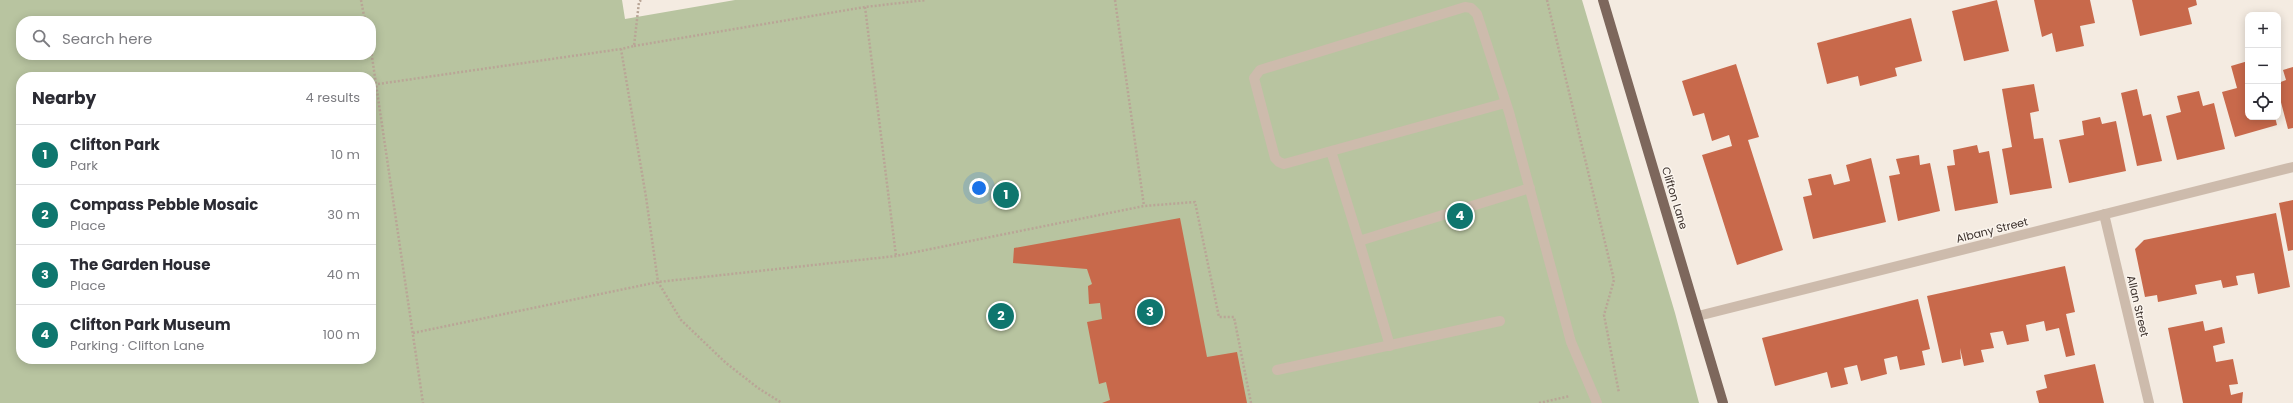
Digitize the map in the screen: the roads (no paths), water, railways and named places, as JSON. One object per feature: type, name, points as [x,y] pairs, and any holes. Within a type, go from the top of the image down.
[{"type":"main road","name":"Clifton Lane","points":[[1603,0],[1723,403]]},
{"type":"street","points":[[1505,103],[1284,164],[1275,158],[1254,78],[1256,73],[1260,70],[1465,7],[1471,8],[1477,14],[1505,103],[1530,188],[1571,342],[1597,403]]},
{"type":"street","points":[[1331,151],[1390,346]]},
{"type":"street","name":"Albany Street","points":[[1698,316],[2293,167]]},
{"type":"street","points":[[1359,241],[1530,188]]},
{"type":"street","name":"Allan Street","points":[[2104,214],[2149,403]]},
{"type":"street","points":[[1277,370],[1500,321]]},
{"type":"place","name":"Clifton Park","points":[[1006,195]]},
{"type":"place","name":"Clifton Park Museum","points":[[1460,216]]},
{"type":"place","name":"The Garden House","points":[[1150,312]]},
{"type":"place","name":"Compass Pebble Mosaic","points":[[1001,316]]}]
